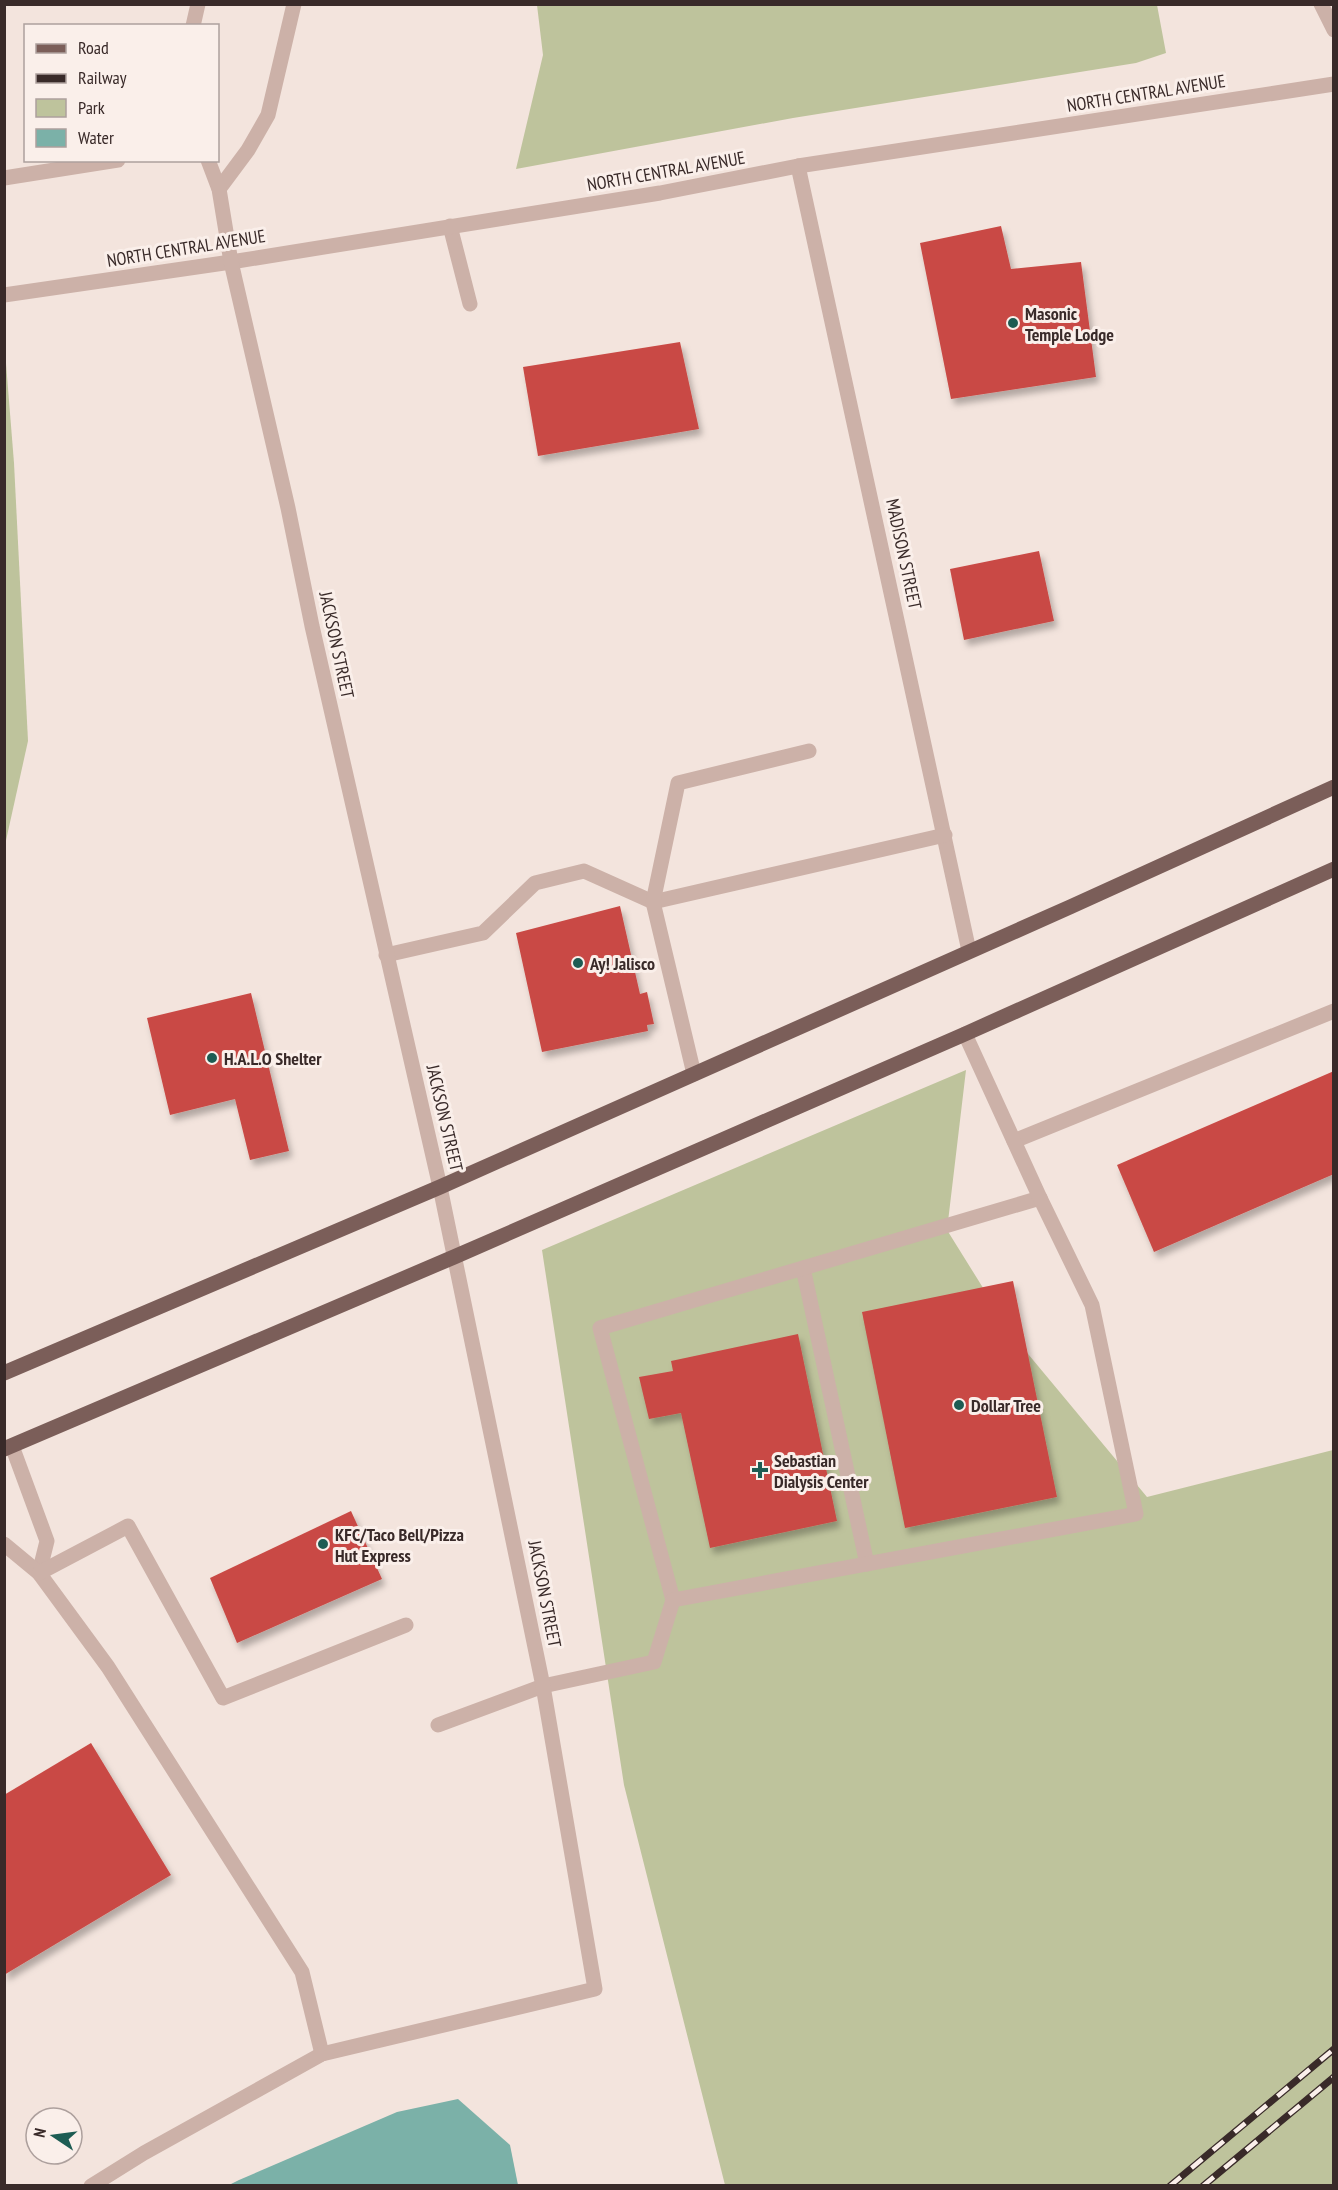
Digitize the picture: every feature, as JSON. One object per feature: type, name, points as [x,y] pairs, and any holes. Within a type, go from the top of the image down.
[{"type":"main road","points":[[4,1373],[440,1187],[1334,787]]},
{"type":"main road","points":[[8,1447],[454,1257],[965,1034],[1334,868]]},
{"type":"street","points":[[193,24],[198,4]]},
{"type":"street","points":[[219,189],[248,150],[268,115],[294,4]]},
{"type":"street","points":[[1321,4],[1334,30]]},
{"type":"street","name":"NORTH CENTRAL AVENUE","points":[[4,295],[231,262],[660,193],[798,166],[1334,84]]},
{"type":"street","points":[[4,178],[105,162]]},
{"type":"street","name":"JACKSON STREET","points":[[209,162],[219,189],[231,262],[440,1187],[543,1686],[595,1989],[321,2055]]},
{"type":"street","name":"MADISON STREET","points":[[798,166],[969,951]]},
{"type":"street","points":[[450,226],[470,304]]},
{"type":"street","points":[[694,1074],[653,902],[678,783],[809,751]]},
{"type":"street","points":[[387,955],[483,933],[535,883],[584,871],[653,902],[945,835]]},
{"type":"street","points":[[1014,1141],[1334,1011]]},
{"type":"street","points":[[672,1600],[1136,1514],[1092,1305],[965,1034]]},
{"type":"street","points":[[438,1725],[543,1686],[654,1662],[672,1600],[600,1328],[1040,1198]]},
{"type":"street","points":[[803,1268],[867,1564]]},
{"type":"street","points":[[8,1447],[47,1541],[39,1573]]},
{"type":"street","points":[[39,1573],[128,1526],[224,1698],[406,1625]]},
{"type":"street","points":[[4,1544],[39,1573],[108,1667],[302,1972],[321,2055],[144,2153],[92,2186]]},
{"type":"green space","points":[[537,5],[1157,5],[1166,53],[1136,63],[793,118],[516,169],[543,55]]},
{"type":"green space","points":[[5,351],[14,463],[28,741],[5,845]]},
{"type":"green space","points":[[966,1070],[947,1230],[1013,1336],[1147,1497],[1333,1450],[1333,2185],[725,2185],[624,1785],[542,1250]]},
{"type":"water","points":[[458,2099],[510,2145],[518,2185],[229,2185],[397,2112]]},
{"type":"building","name":"Masonic Temple Lodge","points":[[1001,226],[1011,269],[1081,262],[1096,377],[951,399],[920,243]]},
{"type":"building","points":[[680,342],[699,429],[538,456],[523,367]]},
{"type":"building","points":[[1039,551],[1054,621],[964,640],[950,569]]},
{"type":"building","name":"Ay! Jalisco","points":[[620,906],[640,994],[647,992],[654,1024],[647,1025],[648,1031],[542,1052],[516,933]]},
{"type":"building","name":"H.A.L.O Shelter","points":[[251,993],[289,1151],[250,1160],[235,1099],[170,1115],[147,1018]]},
{"type":"building","points":[[1334,1071],[1334,1174],[1154,1252],[1117,1165]]},
{"type":"building","name":"Dollar Tree","points":[[1013,1281],[1057,1497],[905,1528],[862,1312]]},
{"type":"building","name":"Sebastian Dialysis Center","points":[[798,1334],[837,1521],[710,1548],[681,1413],[649,1419],[639,1377],[673,1371],[671,1361]]},
{"type":"building","name":"KFC/Taco Bell/Pizza Hut Express","points":[[351,1511],[382,1579],[237,1643],[210,1578]]},
{"type":"building","points":[[91,1743],[171,1875],[4,1975],[4,1795]]},
{"type":"railway","points":[[1170,2186],[1334,2049]]},
{"type":"railway","points":[[1203,2186],[1334,2077]]},
{"type":"place","name":"Masonic Temple Lodge","points":[[1013,323]]},
{"type":"place","name":"Ay! Jalisco","points":[[578,963]]},
{"type":"place","name":"H.A.L.O Shelter","points":[[212,1058]]},
{"type":"place","name":"Dollar Tree","points":[[959,1405]]},
{"type":"place","name":"Sebastian Dialysis Center","points":[[760,1470]]},
{"type":"place","name":"KFC/Taco Bell/Pizza Hut Express","points":[[323,1544]]}]
